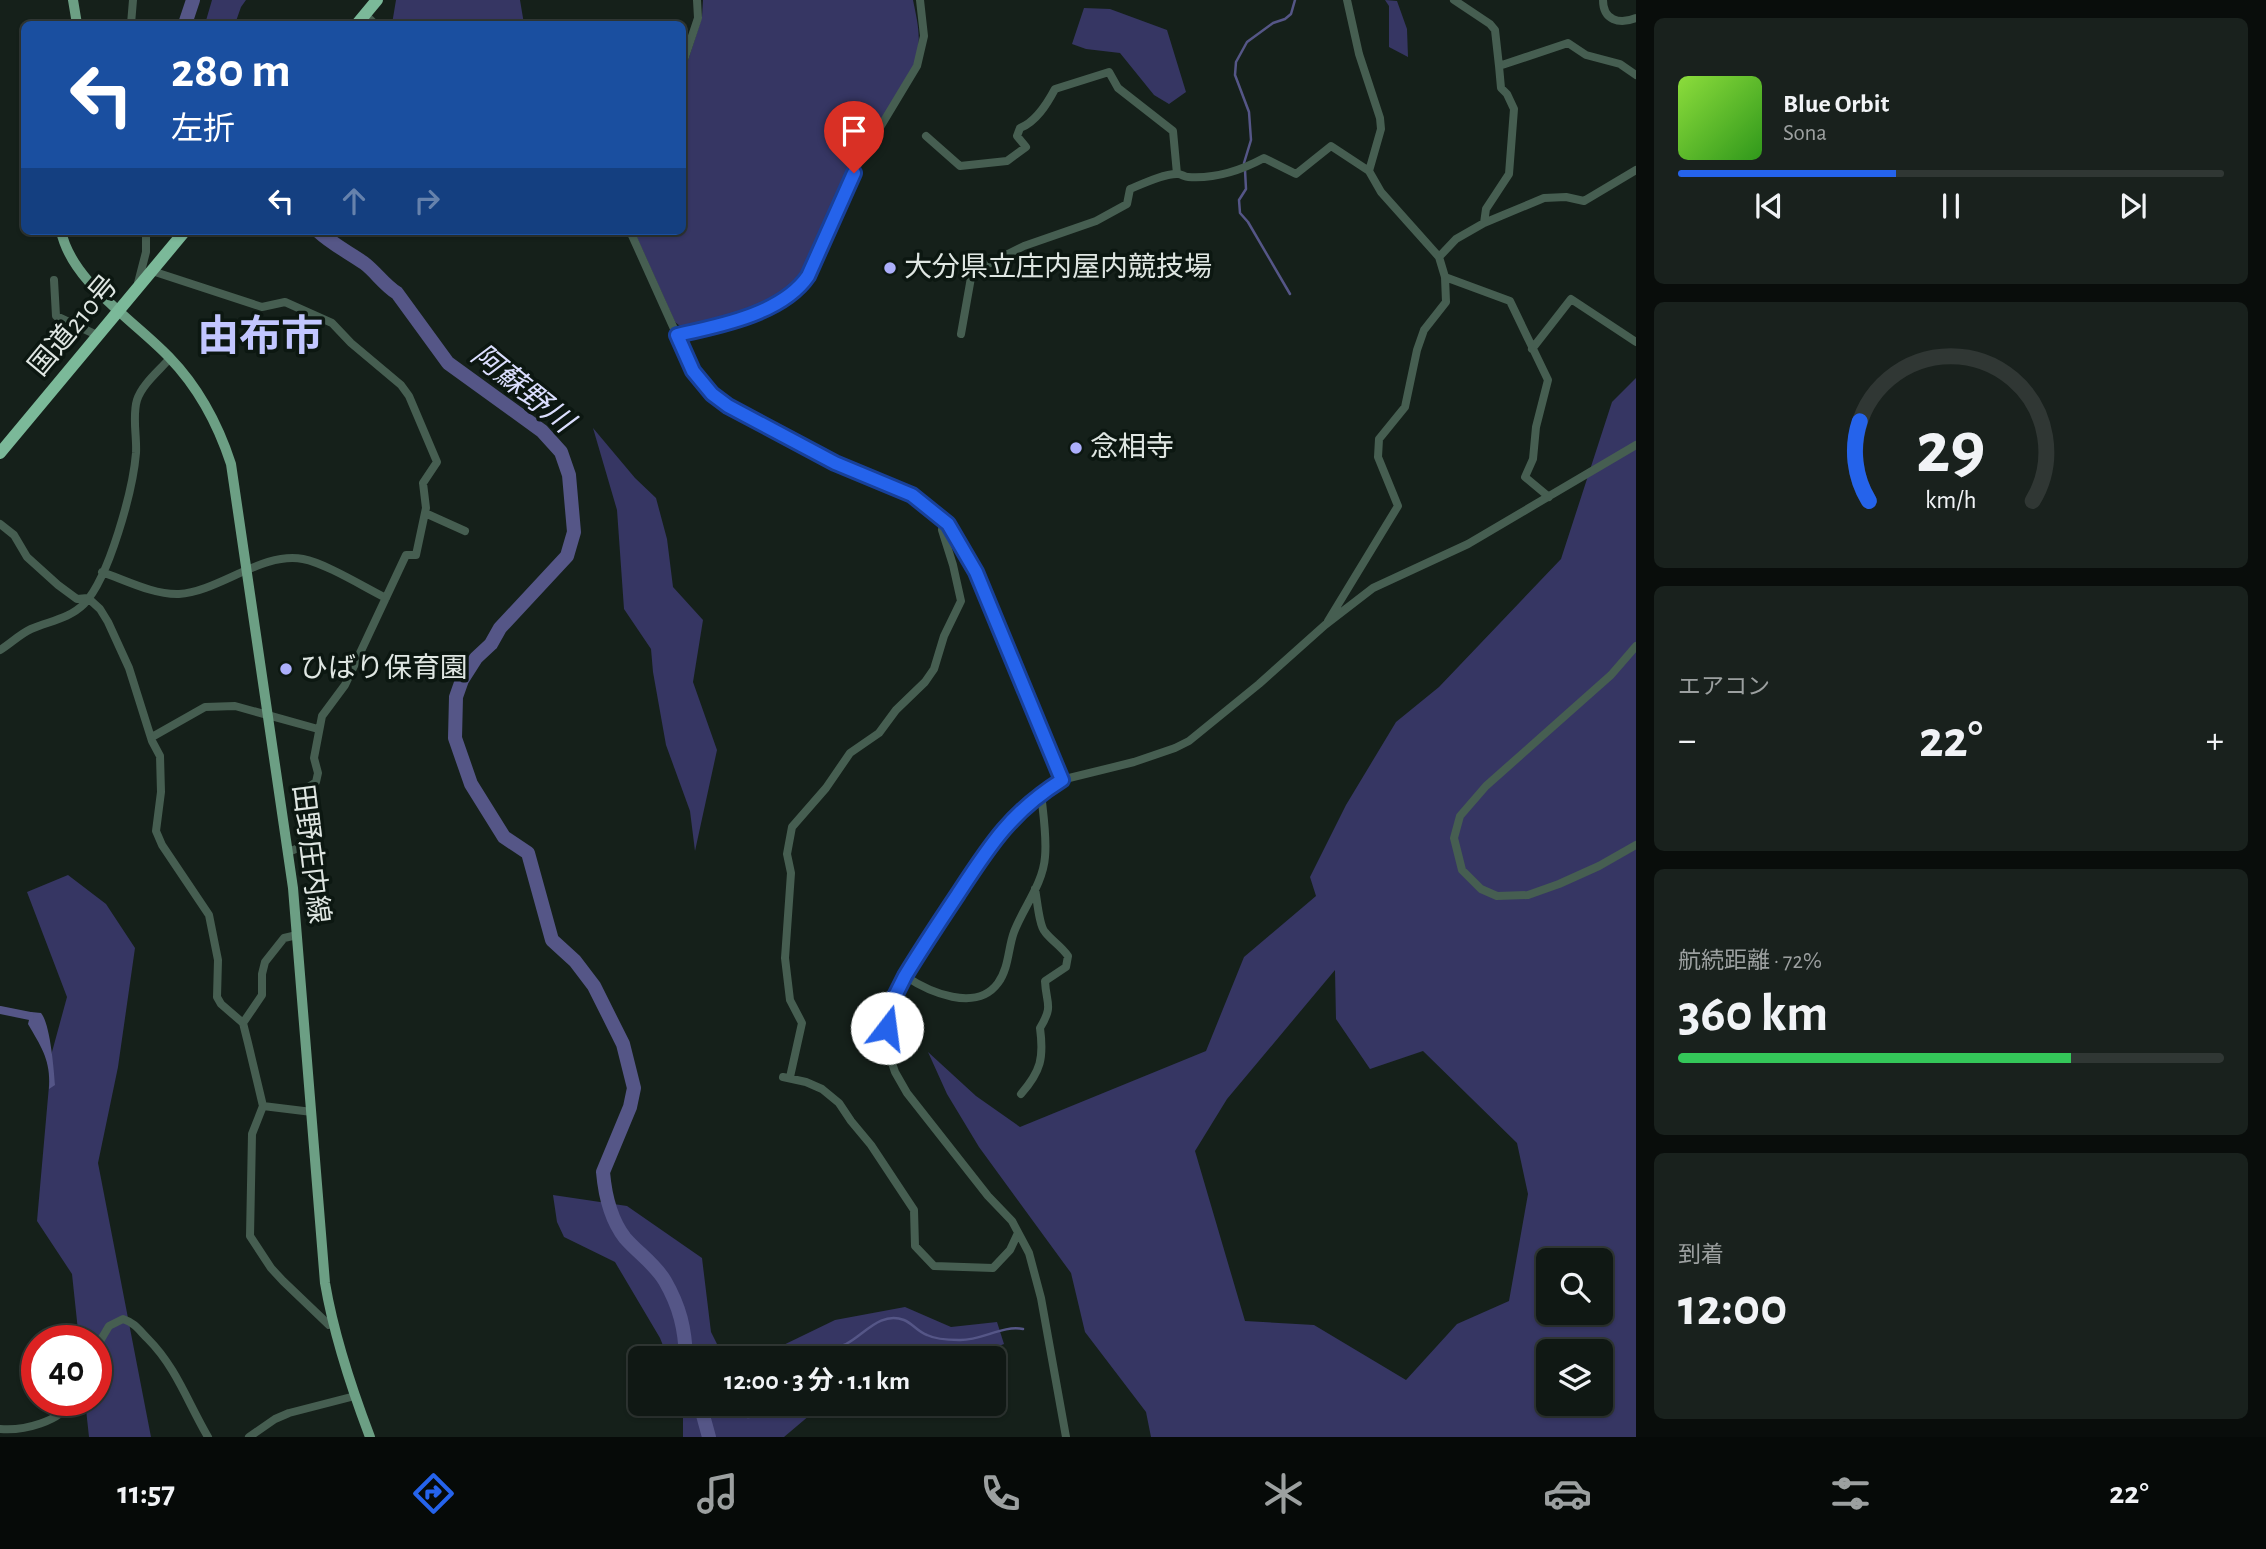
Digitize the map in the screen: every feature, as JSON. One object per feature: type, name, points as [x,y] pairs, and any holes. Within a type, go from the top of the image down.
[{"type":"highway","points":[[361,19],[377,0]]},
{"type":"highway","name":"国道210号","points":[[0,453],[182,235]]},
{"type":"main road","points":[[73,0],[76,21]]},
{"type":"main road","name":"田野庄内線","points":[[62,235],[66,247],[82,273],[170,358],[203,401],[226,450],[236,489],[288,852],[325,1283],[332,1323],[370,1437]]},
{"type":"street","points":[[131,21],[133,0]]},
{"type":"street","points":[[686,54],[698,18],[697,0]]},
{"type":"street","points":[[677,335],[744,318],[788,295],[806,279],[862,156],[917,66],[924,36],[919,0]]},
{"type":"street","points":[[1347,0],[1359,54],[1380,118],[1381,130],[1369,171]]},
{"type":"street","points":[[1454,0],[1495,30],[1501,88],[1514,109],[1508,174],[1486,209],[1484,223]]},
{"type":"street","points":[[1603,0],[1606,16],[1617,22],[1636,18]]},
{"type":"street","points":[[1499,66],[1568,43],[1586,54],[1620,64],[1636,75]]},
{"type":"street","points":[[926,136],[960,166],[1007,161],[1026,147],[1017,135],[1020,128],[1029,125],[1055,89],[1109,72],[1118,88],[1172,131],[1177,174]]},
{"type":"street","points":[[961,334],[972,272],[1024,246],[1096,221],[1127,204],[1130,189],[1177,174],[1189,177],[1236,172],[1264,159],[1296,174],[1331,146],[1369,171],[1381,192],[1439,257],[1446,277],[1446,302],[1424,330],[1405,407],[1379,439],[1378,457],[1398,506],[1325,625]]},
{"type":"street","points":[[1439,257],[1456,240],[1484,223],[1544,198],[1566,197],[1584,201],[1636,170]]},
{"type":"street","points":[[137,290],[146,252],[146,235]]},
{"type":"street","points":[[633,235],[693,371],[712,394],[728,406],[835,463],[912,495],[948,524],[976,572],[1062,780]]},
{"type":"street","points":[[152,271],[262,306],[285,302],[332,323],[351,343],[401,385],[409,396],[437,462],[423,483],[425,513],[416,555],[406,555],[345,685],[328,705],[318,729],[314,758],[316,782],[302,791],[301,799],[303,810],[313,822],[317,834],[312,843],[288,852]]},
{"type":"street","points":[[1446,277],[1510,301],[1548,380],[1536,428],[1533,459],[1525,477],[1549,497]]},
{"type":"street","points":[[54,280],[56,316],[99,335]]},
{"type":"street","points":[[1532,349],[1571,299],[1636,342]]},
{"type":"street","points":[[0,650],[30,629],[59,620],[82,606],[88,598],[113,548],[130,492],[136,452],[137,399],[170,358]]},
{"type":"street","points":[[1066,1437],[1041,1298],[1029,1253],[1012,1221],[907,1093],[895,1072],[888,1051],[887,1028],[894,998],[905,976],[988,846],[1008,822],[1041,793],[1062,780],[1134,762],[1189,741],[1325,625],[1373,588],[1468,544],[1636,445]]},
{"type":"street","points":[[425,513],[465,531]]},
{"type":"street","points":[[943,520],[942,530],[961,601],[944,636],[934,669],[879,733],[850,753],[826,788],[792,827],[787,854],[790,873],[785,958],[790,1000],[802,1023],[787,1077],[822,1090],[839,1103],[890,1172],[914,1210],[915,1245],[934,1266],[993,1268],[1010,1250],[1018,1233]]},
{"type":"street","points":[[0,524],[15,535],[27,556],[58,585],[77,599],[88,598],[100,609],[129,668],[160,756],[162,773],[156,831],[162,845],[209,915],[218,960],[217,997],[221,1004],[243,1023],[262,1106],[251,1135],[250,1236],[283,1281],[317,1316],[329,1325],[332,1323]]},
{"type":"street","points":[[102,572],[150,589],[178,594],[194,591],[287,558],[305,559],[386,598]]},
{"type":"street","points":[[1636,646],[1611,675],[1486,786],[1460,816],[1454,838],[1462,870],[1481,889],[1497,895],[1528,895],[1559,884],[1636,845]]},
{"type":"street","points":[[152,737],[205,707],[235,706],[318,729]]},
{"type":"street","points":[[905,976],[953,998],[984,995],[998,984],[1006,967],[1014,933],[1035,889],[1045,859],[1041,793]]},
{"type":"street","points":[[1021,1094],[1040,1065],[1043,1047],[1040,1028],[1050,1004],[1045,992],[1045,981],[1066,967],[1068,956],[1060,945],[1045,934],[1041,926],[1035,889]]},
{"type":"street","points":[[243,1023],[262,995],[265,962],[284,938],[297,935]]},
{"type":"street","points":[[262,1106],[312,1112]]},
{"type":"street","points":[[111,1325],[123,1319],[133,1322],[161,1351],[175,1372],[208,1437]]},
{"type":"street","points":[[249,1437],[289,1413],[355,1396]]},
{"type":"street","points":[[0,1429],[16,1429],[37,1424],[54,1416]]},
{"type":"shaded area","points":[[212,0],[246,0],[236,21],[206,21]]},
{"type":"shaded area","points":[[396,0],[520,0],[524,21],[392,21]]},
{"type":"shaded area","points":[[703,0],[913,0],[919,43],[916,58],[905,83],[858,153],[818,242],[789,285],[766,301],[737,313],[707,322],[680,326],[675,322],[636,235],[686,235],[686,67],[702,17]]},
{"type":"shaded area","points":[[1385,0],[1397,1],[1407,29],[1408,57],[1389,47],[1389,6]]},
{"type":"shaded area","points":[[1084,8],[1110,9],[1167,30],[1186,92],[1169,104],[1154,95],[1120,53],[1086,49],[1072,44]]},
{"type":"shaded area","points":[[1636,378],[1636,1437],[1151,1437],[1146,1412],[1085,1332],[1071,1273],[979,1147],[947,1094],[928,1052],[976,1096],[1020,1127],[1206,1051],[1244,957],[1316,896],[1310,877],[1346,805],[1396,722],[1439,687],[1561,559],[1612,402]],"holes":[[[1335,970],[1336,1019],[1370,1069],[1423,1051],[1517,1143],[1528,1194],[1509,1301],[1457,1324],[1406,1380],[1314,1325],[1245,1321],[1195,1151],[1227,1099]]]},
{"type":"shaded area","points":[[593,428],[635,478],[656,498],[667,539],[673,587],[703,620],[693,682],[717,750],[695,851],[690,811],[666,745],[651,649],[624,609],[617,510]]},
{"type":"shaded area","points":[[68,875],[106,904],[135,948],[118,1067],[98,1163],[151,1437],[89,1437],[87,1416],[112,1416],[112,1325],[77,1325],[72,1274],[37,1221],[52,1052],[67,997],[27,892]]},
{"type":"shaded area","points":[[553,1195],[627,1206],[702,1258],[711,1332],[718,1346],[663,1346],[615,1262],[564,1237],[557,1222]]},
{"type":"shaded area","points":[[905,1307],[951,1327],[997,1322],[1004,1344],[781,1346],[835,1320]]},
{"type":"shaded area","points":[[683,1416],[809,1416],[784,1437],[683,1437]]},
{"type":"water","points":[[31,1012],[41,1013],[49,1036],[55,1085],[49,1089],[47,1062],[28,1024]]},
{"type":"waterway","name":"阿蘇野川","points":[[186,21],[193,0]]},
{"type":"waterway","points":[[1244,163],[1251,140],[1249,112],[1235,75],[1236,62],[1247,42],[1291,14],[1295,0]]},
{"type":"waterway","points":[[1245,170],[1246,189],[1239,200],[1240,213],[1290,294]]},
{"type":"waterway","name":"阿蘇野川","points":[[323,235],[364,263],[397,293],[448,363],[542,431],[561,452],[569,475],[574,532],[567,556],[500,628],[491,644],[476,658],[462,680],[456,697],[455,738],[471,784],[504,837],[528,853],[552,940],[575,961],[594,986],[623,1044],[634,1088],[630,1107],[603,1172],[605,1189],[612,1215],[620,1231],[665,1281],[681,1318],[685,1346]]},
{"type":"waterway","points":[[0,1010],[30,1016]]},
{"type":"waterway","points":[[839,1346],[853,1340],[880,1321],[895,1318],[910,1323],[924,1334],[947,1339],[967,1340],[1007,1329],[1023,1329]]},
{"type":"waterway","name":"阿蘇野川","points":[[703,1416],[709,1437]]},
{"type":"waterway","points":[[743,1416],[758,1416]]},
{"type":"place","name":"大分県立庄内屋内競技場","points":[[890,268]]},
{"type":"place","name":"念相寺","points":[[1076,448]]},
{"type":"place","name":"ひばり保育園","points":[[286,669]]},
{"type":"district","name":"由布市","points":[[260,337]]},
{"type":"route","points":[[854,173],[808,276],[798,288],[769,306],[726,325],[677,335],[693,371],[712,394],[728,406],[835,463],[912,495],[948,524],[976,572],[1062,780],[1041,793],[1008,822],[988,846],[905,976],[894,998],[887,1028]]}]
